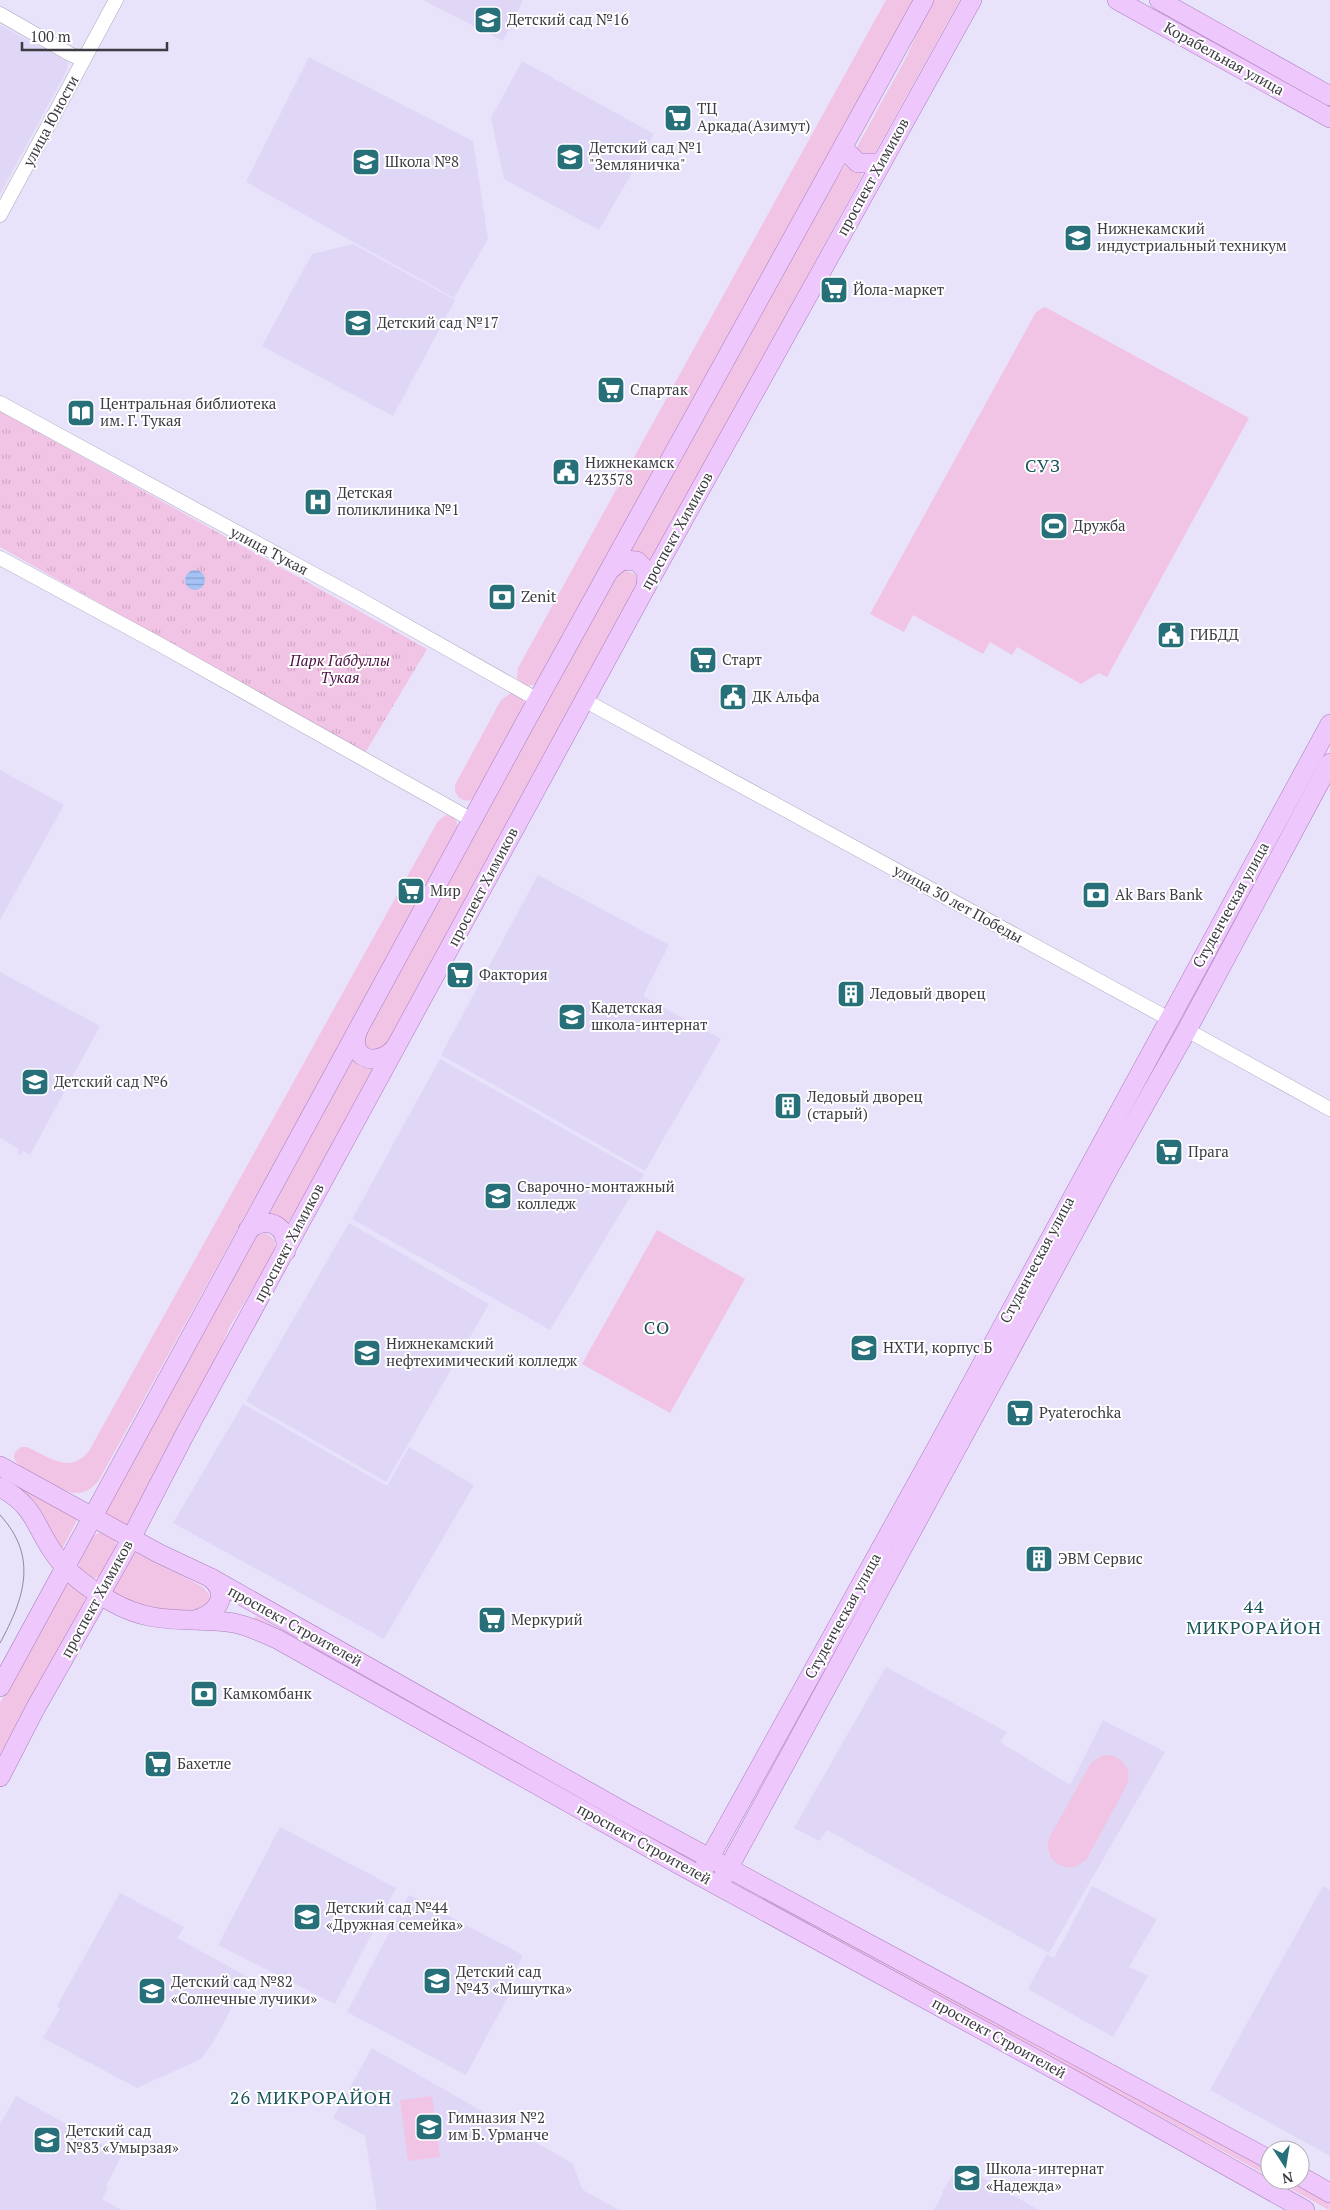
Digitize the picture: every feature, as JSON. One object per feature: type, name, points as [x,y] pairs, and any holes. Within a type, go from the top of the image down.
[{"type":"main road","points":[[0,1687],[472,820],[924,0]]},
{"type":"main road","name":"проспект Химиков","points":[[0,1777],[35,1710],[132,1537],[185,1434],[584,700],[972,0]]},
{"type":"main road","name":"Корабельная улица","points":[[1117,0],[1330,118]]},
{"type":"main road","points":[[1157,21],[1162,2]]},
{"type":"main road","name":"Корабельная улица","points":[[1162,2],[1330,96]]},
{"type":"main road","points":[[844,145],[846,151],[858,163],[881,163]]},
{"type":"main road","points":[[611,569],[622,560],[637,561],[647,572],[646,587]]},
{"type":"main road","name":"Студенческая улица","points":[[719,1886],[1169,1019],[1329,728]]},
{"type":"main road","name":"Студенческая улица","points":[[954,1433],[1187,1030],[1330,763]]},
{"type":"main road","points":[[1238,892],[1239,901],[1244,903],[1249,903],[1256,899]]},
{"type":"main road","name":"улица 30 лет Победы","points":[[1169,1019],[1187,1030]]},
{"type":"main road","points":[[358,1030],[356,1046],[366,1058],[382,1059],[394,1050]]},
{"type":"main road","points":[[248,1230],[259,1223],[276,1225],[282,1230],[286,1238],[286,1251]]},
{"type":"main road","name":"Студенческая улица","points":[[700,1876],[945,1450]]},
{"type":"main road","name":"проспект Строителей","points":[[0,1466],[158,1553],[211,1578],[710,1858],[1260,2154]]},
{"type":"main road","name":"проспект Строителей","points":[[0,1487],[27,1506],[49,1546],[65,1568],[100,1594],[136,1614],[163,1620],[234,1624],[251,1628],[317,1661],[700,1876],[1074,2080],[1305,2210]]},
{"type":"main road","points":[[189,1622],[211,1614],[218,1604],[220,1596],[218,1588],[211,1578]]},
{"type":"main road","points":[[251,1628],[246,1622],[245,1617],[248,1612],[260,1607]]},
{"type":"main road","points":[[84,1624],[90,1618],[106,1613],[136,1614]]},
{"type":"main road","points":[[1310,2182],[1330,2193]]},
{"type":"street","name":"улица Юности","points":[[0,215],[116,0]]},
{"type":"street","points":[[0,14],[83,60]]},
{"type":"street","name":"улица Тукая","points":[[0,403],[354,596],[538,700]]},
{"type":"street","points":[[0,558],[159,644],[472,820]]},
{"type":"street","name":"улица 30 лет Победы","points":[[584,700],[1169,1019]]},
{"type":"street","name":"улица 30 лет Победы","points":[[1187,1030],[1330,1109]]},
{"type":"shaded area","name":"Детский сад №16","points":[[423,0],[523,0],[503,41]]},
{"type":"shaded area","points":[[0,25],[68,62],[67,70],[0,194]]},
{"type":"shaded area","name":"Школа №8","points":[[309,57],[473,141],[488,239],[454,298],[246,182]]},
{"type":"shaded area","name":"Детский сад №1 \"Земляничка\"","points":[[522,61],[654,134],[599,230],[504,179],[491,118]]},
{"type":"shaded area","name":"Детский сад №17","points":[[353,244],[455,300],[393,416],[262,346],[312,254]]},
{"type":"shaded area","points":[[0,770],[64,805],[0,920]]},
{"type":"shaded area","name":"Кадетская школа-интернат","points":[[538,875],[669,945],[643,996],[721,1039],[645,1171],[441,1055]]},
{"type":"shaded area","name":"Детский сад №6","points":[[0,972],[100,1026],[30,1155],[23,1151],[20,1155],[17,1153],[19,1149],[0,1138]]},
{"type":"shaded area","name":"Сварочно-монтажный колледж","points":[[440,1059],[644,1174],[550,1330],[352,1219]]},
{"type":"shaded area","name":"Нижнекамский нефтехимический колледж","points":[[349,1223],[489,1304],[386,1482],[246,1401]]},
{"type":"shaded area","points":[[243,1404],[387,1486],[409,1447],[474,1485],[384,1639],[173,1523]]},
{"type":"shaded area","points":[[886,1667],[1007,1732],[1000,1742],[1070,1785],[1103,1720],[1165,1752],[1049,1953],[827,1830],[819,1841],[794,1828]]},
{"type":"shaded area","name":"Детский сад №44 «Дружная семейка»","points":[[280,1827],[396,1888],[335,2004],[218,1945]]},
{"type":"shaded area","points":[[1092,1886],[1157,1919],[1129,1967],[1148,1976],[1113,2037],[1028,1989],[1047,1954],[1054,1958]]},
{"type":"shaded area","points":[[1323,1886],[1330,1890],[1330,2156],[1310,2145],[1310,2140],[1301,2140],[1210,2090]]},
{"type":"shaded area","name":"Детский сад №82 «Солнечные лучики»","points":[[120,1893],[184,1927],[177,1938],[248,1977],[215,2039],[201,2059],[137,2088],[43,2038],[60,2009],[57,2006]]},
{"type":"shaded area","name":"Детский сад №43 «Мишутка»","points":[[409,1895],[521,1954],[522,1957],[507,1989],[511,1991],[466,2075],[347,2012]]},
{"type":"shaded area","name":"Гимназия №2 им Б. Урманче","points":[[372,2048],[572,2163],[583,2190],[619,2210],[377,2210],[365,2136],[333,2118]]},
{"type":"shaded area","name":"Детский сад №83 «Умырзая»","points":[[16,2096],[122,2155],[106,2186],[108,2188],[102,2199],[122,2210],[0,2210],[0,2124]]},
{"type":"shaded area","name":"Школа-интернат «Надежда»","points":[[959,2164],[1039,2210],[934,2210],[942,2192]]},
{"type":"green space","points":[[886,0],[915,0],[537,684],[525,686],[517,678],[518,668]]},
{"type":"green space","points":[[932,0],[960,0],[871,160],[857,153],[857,147],[907,56]]},
{"type":"green space","points":[[847,163],[851,168],[863,174],[651,562],[642,552],[630,551],[824,197]]},
{"type":"green space","name":"Дружба","points":[[1045,307],[1249,418],[1107,677],[1099,673],[1081,684],[1017,647],[1012,655],[990,642],[983,654],[913,615],[904,632],[870,614],[1036,312]]},
{"type":"green space","name":"Парк Габдуллы Тукая","points":[[0,411],[427,649],[365,753],[0,547]]},
{"type":"green space","points":[[624,570],[635,574],[638,584],[387,1048],[371,1054],[362,1040],[613,576]]},
{"type":"green space","points":[[511,693],[522,698],[525,705],[475,798],[467,801],[460,799],[456,793],[455,785],[501,700]]},
{"type":"green space","points":[[446,815],[456,820],[457,831],[99,1480],[89,1489],[76,1493],[61,1489],[24,1469],[14,1458],[15,1452],[21,1447],[27,1447],[51,1459],[67,1463],[82,1458],[89,1451],[438,821]]},
{"type":"green space","points":[[350,1056],[360,1067],[373,1069],[308,1193],[286,1225],[266,1214]]},
{"type":"green space","points":[[657,1230],[745,1279],[670,1413],[582,1364]]},
{"type":"green space","points":[[266,1233],[275,1240],[275,1251],[229,1328],[212,1370],[128,1527],[104,1513],[256,1236]]},
{"type":"green space","points":[[0,1475],[78,1518],[61,1551],[0,1479]]},
{"type":"green space","points":[[101,1532],[115,1539],[117,1548],[105,1571],[96,1578],[81,1572],[79,1565],[83,1549],[88,1541],[94,1535]]},
{"type":"green space","points":[[136,1549],[204,1588],[209,1594],[210,1601],[202,1611],[164,1613],[110,1593]]},
{"type":"green space","points":[[66,1583],[87,1594],[79,1617],[0,1761],[0,1703]]},
{"type":"green space","points":[[256,1616],[687,1852],[685,1856],[253,1620]]},
{"type":"green space","points":[[1110,1755],[1124,1763],[1128,1771],[1129,1776],[1126,1787],[1086,1860],[1075,1867],[1062,1866],[1050,1855],[1048,1843],[1050,1836],[1091,1763],[1101,1756]]},
{"type":"green space","points":[[743,1880],[1260,2164],[1260,2172],[740,1886]]},
{"type":"green space","points":[[432,2096],[440,2157],[408,2161],[400,2100]]},
{"type":"green space","points":[[1293,2190],[1308,2190],[1330,2202],[1329,2210]]},
{"type":"water","points":[[191,570],[199,570],[205,576],[205,584],[199,590],[191,590],[185,584],[185,576]]},
{"type":"tram line","points":[[0,1515],[12,1531],[20,1547],[24,1578],[16,1610],[0,1643]]},
{"type":"place","name":"Детский сад №16","points":[[488,20]]},
{"type":"place","name":"ТЦ Аркада(Азимут)","points":[[678,118]]},
{"type":"place","name":"Детский сад №1 \"Земляничка\"","points":[[570,157]]},
{"type":"place","name":"Школа №8","points":[[366,162]]},
{"type":"place","name":"Нижнекамский индустриальный техникум","points":[[1078,238]]},
{"type":"place","name":"Йола-маркет","points":[[834,290]]},
{"type":"place","name":"Детский сад №17","points":[[358,323]]},
{"type":"place","name":"Спартак","points":[[611,390]]},
{"type":"place","name":"Центральная библиотека им. Г. Тукая","points":[[81,413]]},
{"type":"place","name":"Нижнекамск 423578","points":[[566,472]]},
{"type":"place","name":"Детская поликлиника №1","points":[[318,502]]},
{"type":"place","name":"Дружба","points":[[1054,526]]},
{"type":"place","name":"Zenit","points":[[502,597]]},
{"type":"place","name":"ГИБДД","points":[[1171,635]]},
{"type":"place","name":"Старт","points":[[703,660]]},
{"type":"place","name":"ДК Альфа","points":[[733,697]]},
{"type":"place","name":"Мир","points":[[411,891]]},
{"type":"place","name":"Ak Bars Bank","points":[[1096,895]]},
{"type":"place","name":"Фактория","points":[[460,975]]},
{"type":"place","name":"Ледовый дворец","points":[[851,994]]},
{"type":"place","name":"Кадетская школа-интернат","points":[[572,1017]]},
{"type":"place","name":"Детский сад №6","points":[[35,1082]]},
{"type":"place","name":"Ледовый дворец (старый)","points":[[788,1106]]},
{"type":"place","name":"Прага","points":[[1169,1152]]},
{"type":"place","name":"Сварочно-монтажный колледж","points":[[498,1196]]},
{"type":"place","name":"НХТИ, корпус Б","points":[[864,1348]]},
{"type":"place","name":"Нижнекамский нефтехимический колледж","points":[[367,1353]]},
{"type":"place","name":"Pyaterochka","points":[[1020,1413]]},
{"type":"place","name":"ЭВМ Сервис","points":[[1039,1559]]},
{"type":"place","name":"Меркурий","points":[[492,1620]]},
{"type":"place","name":"Камкомбанк","points":[[204,1694]]},
{"type":"place","name":"Бахетле","points":[[158,1764]]},
{"type":"place","name":"Детский сад №44 «Дружная семейка»","points":[[307,1917]]},
{"type":"place","name":"Детский сад №43 «Мишутка»","points":[[437,1981]]},
{"type":"place","name":"Детский сад №82 «Солнечные лучики»","points":[[152,1991]]},
{"type":"place","name":"Гимназия №2 им Б. Урманче","points":[[429,2127]]},
{"type":"place","name":"Детский сад №83 «Умырзая»","points":[[47,2140]]},
{"type":"place","name":"Школа-интернат «Надежда»","points":[[967,2178]]},
{"type":"district","name":"СУЗ","points":[[1043,466]]},
{"type":"district","name":"СО","points":[[657,1328]]},
{"type":"district","name":"44 МИКРОРАЙОН","points":[[1254,1617]]},
{"type":"district","name":"26 МИКРОРАЙОН","points":[[311,2098]]}]
